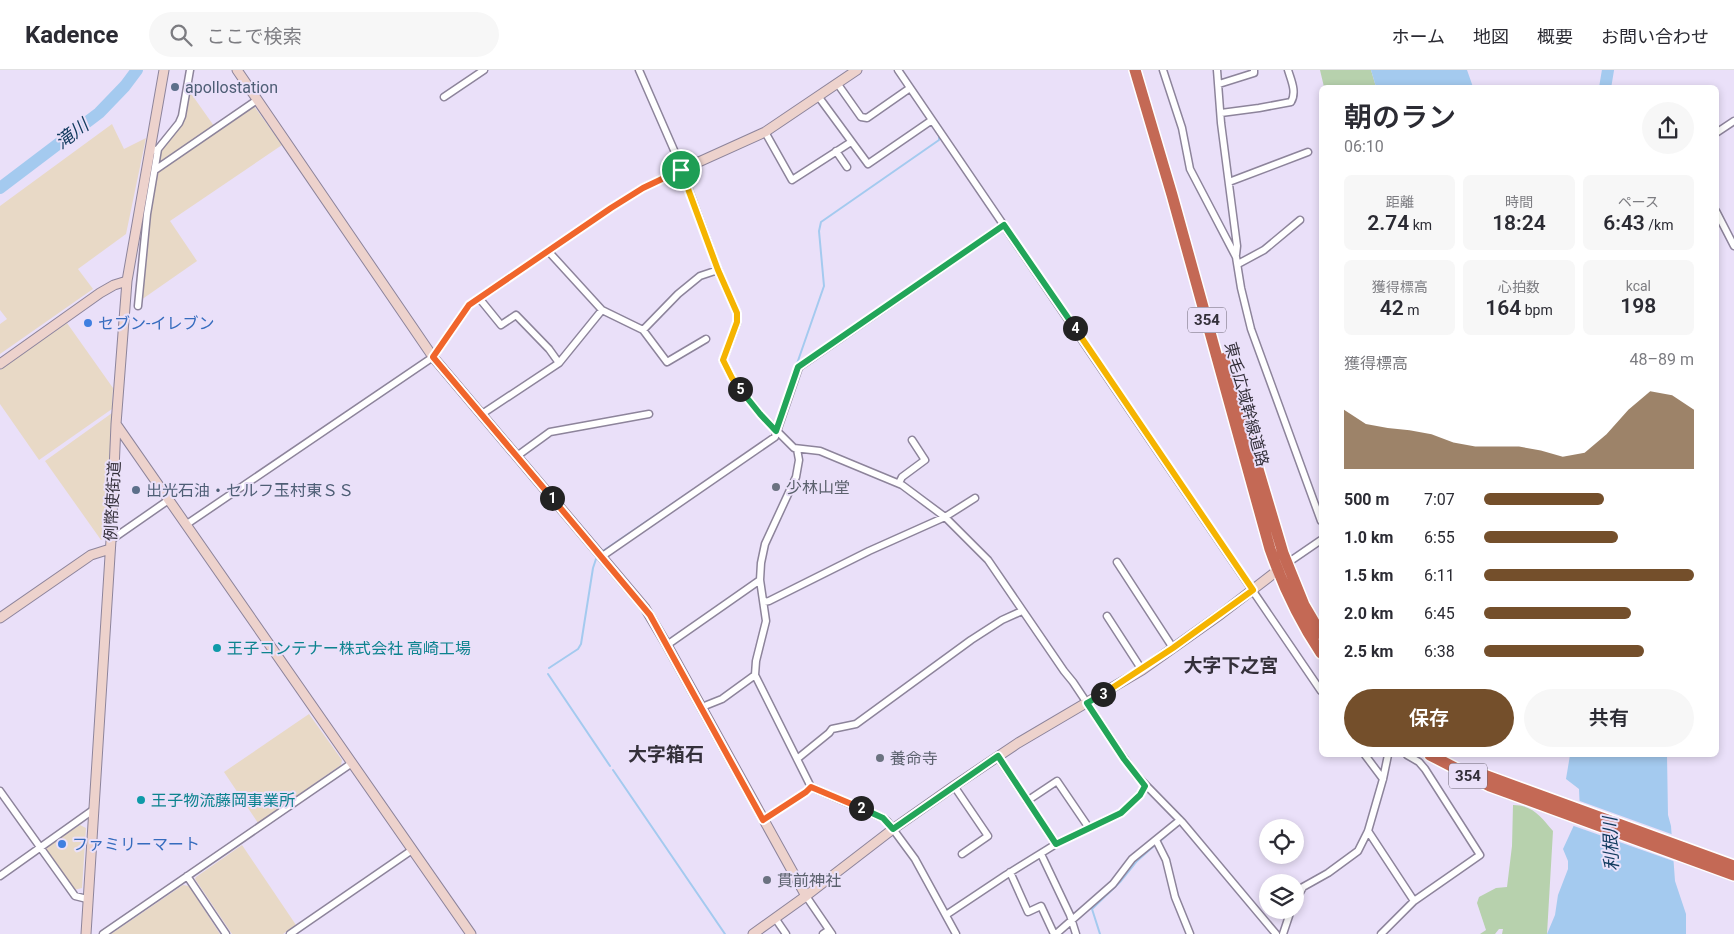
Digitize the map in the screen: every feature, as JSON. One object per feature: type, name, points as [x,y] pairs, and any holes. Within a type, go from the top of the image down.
[{"type":"highway","name":"東毛広域幹線道路","points":[[1135,70],[1165,169],[1259,513],[1282,567],[1319,631]]},
{"type":"highway","name":"東毛広域幹線道路","points":[[1143,70],[1237,398],[1294,608],[1319,650]]},
{"type":"highway","name":"354","points":[[1434,757],[1477,780],[1509,789],[1734,866]]},
{"type":"highway","name":"354","points":[[1448,757],[1509,789],[1734,875]]},
{"type":"street","name":"例幣使街道","points":[[86,934],[116,424],[127,281],[154,150],[164,70]]},
{"type":"street","points":[[138,306],[147,214],[155,170],[154,150],[179,123],[182,116],[190,70]]},
{"type":"street","points":[[237,70],[433,357],[645,608],[828,933]]},
{"type":"street","points":[[444,97],[484,70]]},
{"type":"street","points":[[639,70],[681,170],[718,270],[738,317],[723,360],[732,378],[760,414],[794,448],[820,450],[899,483],[945,517],[988,560],[1120,754],[1145,786],[1180,820],[1276,934]]},
{"type":"street","points":[[187,524],[433,357],[469,305],[479,298],[643,188],[764,132],[856,70]]},
{"type":"street","points":[[898,70],[1319,688]]},
{"type":"street","points":[[1163,70],[1182,128],[1190,168],[1236,255],[1241,288],[1251,329],[1319,516]]},
{"type":"street","points":[[1217,70],[1220,113],[1237,246],[1236,255]]},
{"type":"street","points":[[1218,84],[1254,73],[1254,70]]},
{"type":"street","points":[[1220,113],[1291,102],[1294,92],[1288,70]]},
{"type":"street","points":[[837,83],[861,117],[867,118],[910,88]]},
{"type":"street","points":[[818,96],[868,164],[932,120]]},
{"type":"street","points":[[155,170],[258,100]]},
{"type":"street","points":[[1719,131],[1734,121]]},
{"type":"street","points":[[764,132],[792,180],[851,142]]},
{"type":"street","points":[[836,151],[847,168]]},
{"type":"street","points":[[1229,182],[1308,152]]},
{"type":"street","points":[[1719,217],[1734,246]]},
{"type":"street","points":[[1238,264],[1264,250],[1300,220]]},
{"type":"street","points":[[601,557],[775,437],[798,367],[1004,225]]},
{"type":"street","points":[[548,252],[602,310],[643,330],[667,362],[706,339]]},
{"type":"street","points":[[643,330],[678,294],[700,276],[718,270]]},
{"type":"street","points":[[0,364],[100,292],[127,281]]},
{"type":"street","points":[[479,298],[501,325],[516,315],[549,349],[559,363]]},
{"type":"street","points":[[482,414],[559,363],[602,310]]},
{"type":"street","points":[[517,456],[550,432],[649,414]]},
{"type":"street","points":[[116,424],[472,934]]},
{"type":"street","points":[[899,483],[902,477],[925,460],[912,440]]},
{"type":"street","points":[[797,449],[799,460],[796,477],[765,544],[760,580],[766,620],[756,661],[756,675],[811,787],[883,818],[915,859],[956,934]]},
{"type":"street","points":[[764,602],[869,550],[945,517],[975,498]]},
{"type":"street","points":[[0,618],[91,555],[110,545],[170,499]]},
{"type":"street","points":[[753,934],[893,829],[954,786],[1039,730],[1142,670],[1319,541]]},
{"type":"street","points":[[1117,562],[1173,648]]},
{"type":"street","points":[[667,645],[760,580]]},
{"type":"street","points":[[797,759],[832,729],[856,724],[971,640],[1002,620],[1022,611]]},
{"type":"street","points":[[1107,616],[1142,670]]},
{"type":"street","points":[[702,707],[722,699],[756,675]]},
{"type":"street","points":[[998,756],[1056,844]]},
{"type":"street","points":[[1367,757],[1384,779]]},
{"type":"street","points":[[1304,885],[1328,873],[1358,851],[1368,831],[1384,779],[1388,757]]},
{"type":"street","points":[[1381,934],[1414,900],[1480,855],[1425,769],[1410,757]]},
{"type":"street","points":[[103,934],[352,763]]},
{"type":"street","points":[[1027,801],[1057,781],[1089,828]]},
{"type":"street","points":[[954,786],[988,836],[962,854]]},
{"type":"street","points":[[946,915],[1056,844],[1121,813],[1140,795],[1145,786]]},
{"type":"street","points":[[763,820],[811,787]]},
{"type":"street","points":[[0,791],[74,896],[87,899]]},
{"type":"street","points":[[0,876],[93,810]]},
{"type":"street","points":[[1010,872],[1028,912],[1041,906],[1055,934],[1113,884],[1130,862],[1180,820]]},
{"type":"street","points":[[1368,831],[1414,900]]},
{"type":"street","points":[[1156,840],[1166,860],[1175,897],[1190,934]]},
{"type":"street","points":[[290,934],[412,850]]},
{"type":"street","points":[[1041,854],[1076,934]]},
{"type":"street","points":[[187,876],[226,934]]},
{"type":"street","points":[[775,918],[786,934]]},
{"type":"street","points":[[1284,934],[1288,919]]},
{"type":"shaded area","points":[[190,92],[214,126],[159,164],[161,153],[166,143],[183,122]]},
{"type":"shaded area","points":[[254,106],[282,145],[170,221],[197,261],[141,300],[146,236],[157,172]]},
{"type":"shaded area","points":[[112,124],[124,149],[146,138],[126,234],[78,269],[93,289],[0,354],[0,324],[7,319],[0,310],[0,206]]},
{"type":"shaded area","points":[[67,323],[113,388],[112,409],[39,460],[0,404],[0,370]]},
{"type":"shaded area","points":[[112,413],[105,538],[101,540],[45,461]]},
{"type":"shaded area","points":[[309,714],[342,760],[341,765],[258,823],[224,772]]},
{"type":"shaded area","points":[[80,825],[86,828],[82,888],[74,890],[46,849]]},
{"type":"shaded area","points":[[242,845],[296,925],[283,934],[232,934],[195,879]]},
{"type":"shaded area","points":[[183,885],[189,886],[220,934],[111,934]]},
{"type":"green space","points":[[1320,70],[1371,70],[1375,85],[1324,85]]},
{"type":"green space","points":[[1513,805],[1526,807],[1531,810],[1553,831],[1547,934],[1502,934],[1503,929],[1499,929],[1495,934],[1480,934],[1486,930],[1477,903],[1479,897],[1496,888],[1507,887],[1512,846]]},
{"type":"water","points":[[1371,70],[1467,70],[1472,85],[1375,85]]},
{"type":"water","name":"利根川","points":[[1570,757],[1667,757],[1668,815],[1671,826],[1675,881],[1686,914],[1686,934],[1547,934],[1555,915],[1558,895],[1568,869],[1568,861],[1563,849],[1580,812],[1579,789],[1566,779]]},
{"type":"pier","points":[[1577,800],[1674,835],[1676,862],[1571,825],[1577,811]]},
{"type":"waterway","name":"滝川","points":[[0,188],[99,113],[125,86],[137,70]]},
{"type":"waterway","points":[[1606,85],[1608,70]]},
{"type":"waterway","points":[[776,424],[824,286],[819,231],[821,222],[939,140],[939,136]]},
{"type":"waterway","points":[[603,551],[703,483]]},
{"type":"waterway","points":[[549,668],[578,649],[581,644],[596,559]]},
{"type":"waterway","points":[[548,674],[610,766]]},
{"type":"waterway","points":[[613,770],[725,934]]},
{"type":"waterway","points":[[1159,842],[1176,827]]},
{"type":"waterway","points":[[1100,934],[1092,909],[1121,881],[1137,861],[1155,845]]},
{"type":"place","name":"apollostation","points":[[175,87]]},
{"type":"place","name":"セブン-イレブン","points":[[88,323]]},
{"type":"place","name":"少林山堂","points":[[776,487]]},
{"type":"place","name":"出光石油・セルフ玉村東ＳＳ","points":[[136,490]]},
{"type":"place","name":"王子コンテナー株式会社 高崎工場","points":[[217,648]]},
{"type":"place","name":"養命寺","points":[[880,758]]},
{"type":"place","name":"王子物流藤岡事業所","points":[[141,800]]},
{"type":"place","name":"ファミリーマート","points":[[62,844]]},
{"type":"place","name":"貫前神社","points":[[767,880]]},
{"type":"district","name":"大字下之宮","points":[[1231,665]]},
{"type":"district","name":"大字箱石","points":[[666,754]]},
{"type":"route","points":[[681,170],[727,294],[738,317],[723,360],[732,378],[776,431],[798,367],[1004,225],[1253,590],[1142,670],[1087,703],[1124,759],[1145,786],[1140,795],[1121,813],[1056,844],[998,756],[893,829],[883,818],[811,787],[763,820],[650,615],[433,357],[469,305],[611,208],[643,188],[681,170]]}]
